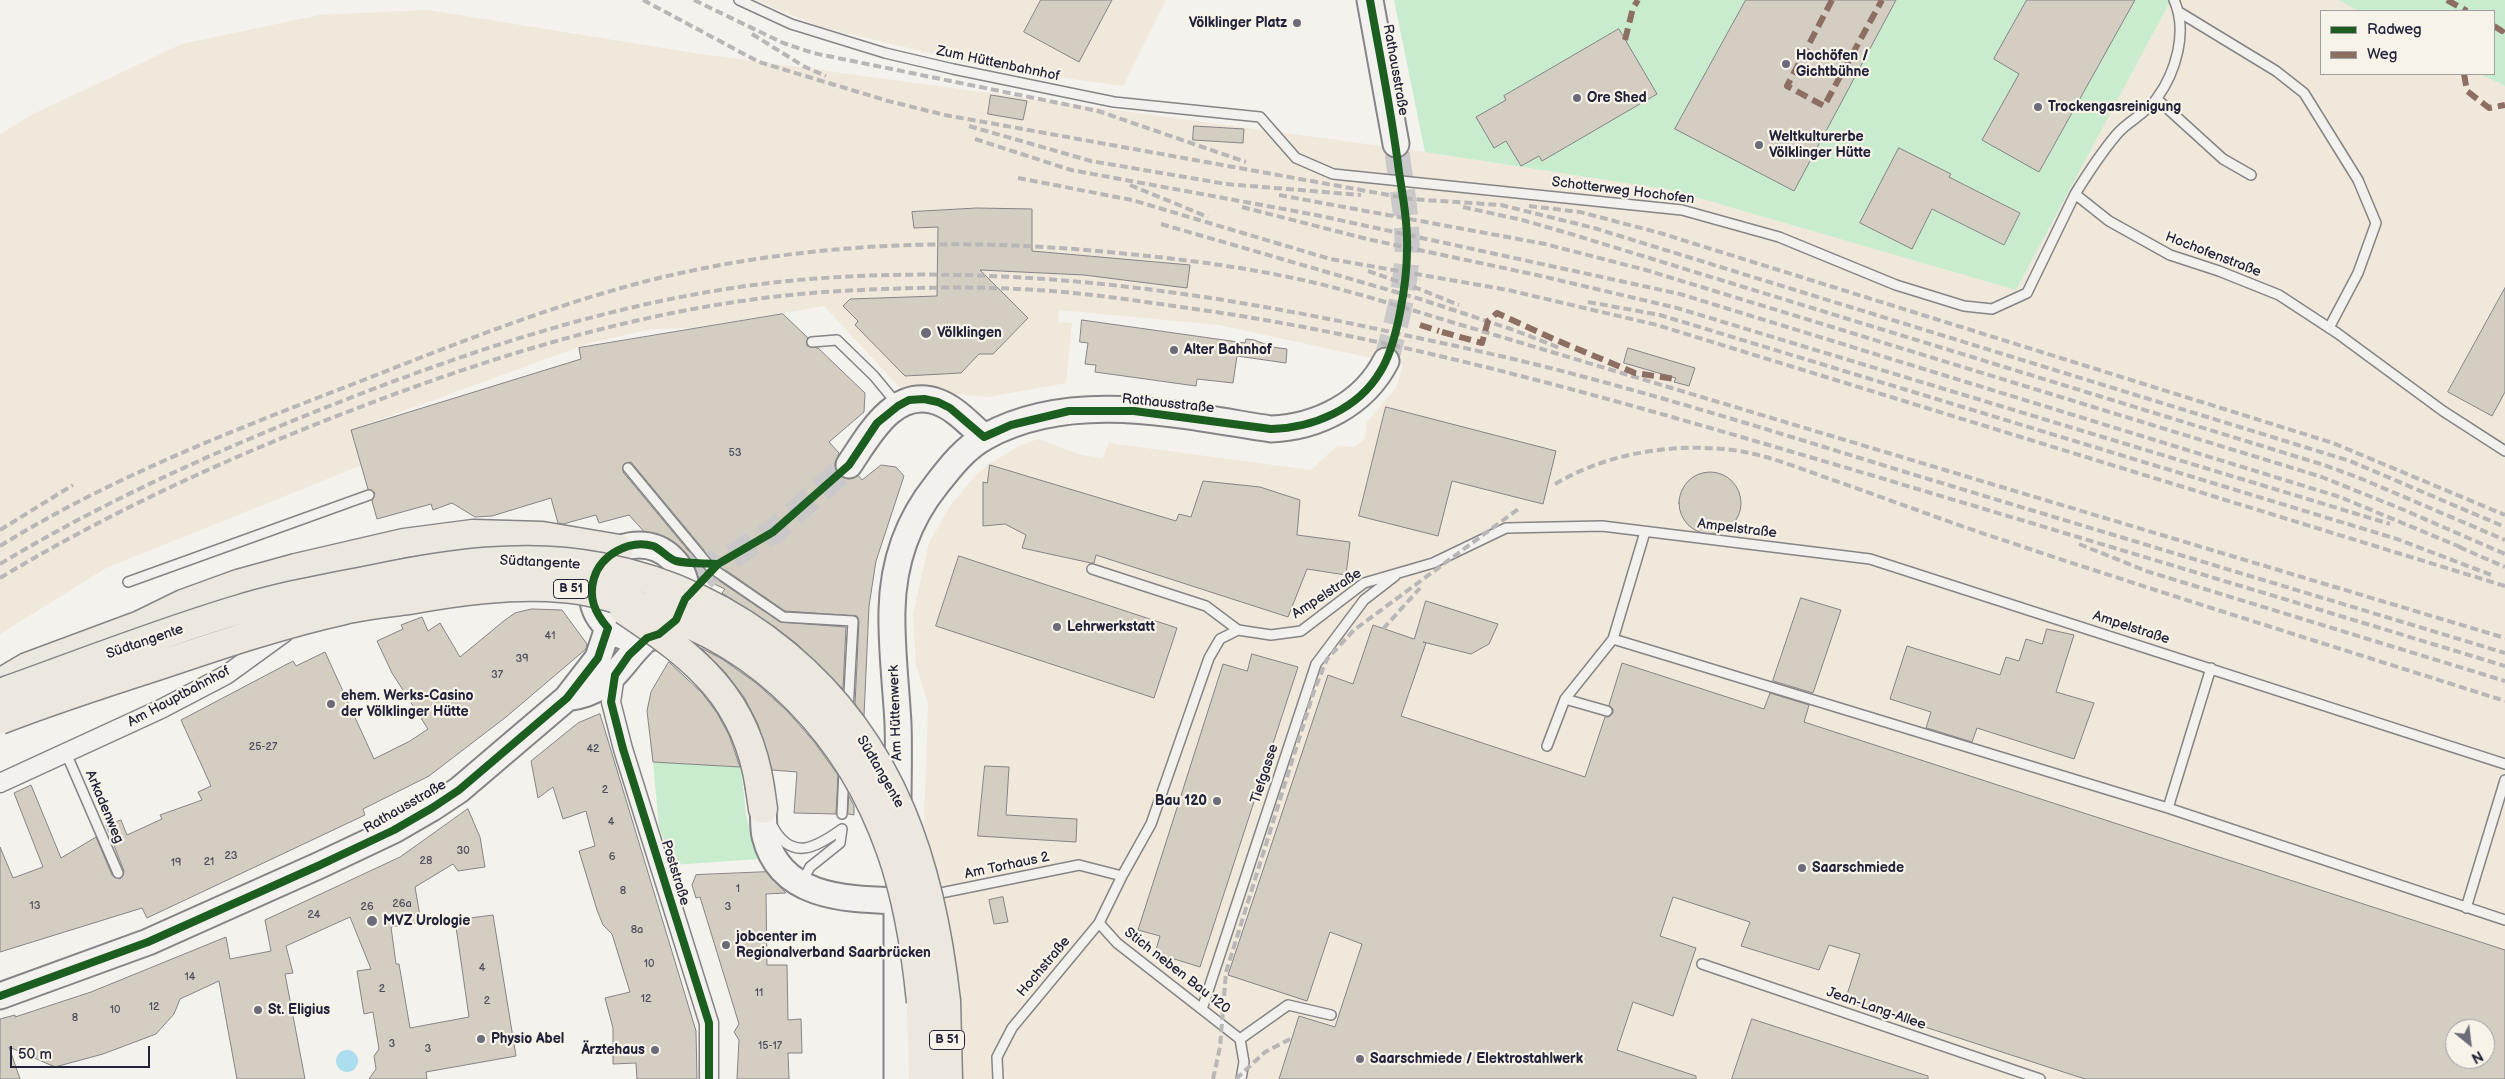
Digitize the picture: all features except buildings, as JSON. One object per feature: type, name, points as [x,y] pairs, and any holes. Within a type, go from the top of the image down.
[{"type":"main road","name":"Rathausstraße","points":[[1370,0],[1396,144]]},
{"type":"main road","name":"Rathausstraße","points":[[984,437],[1011,425],[1069,411],[1134,411],[1271,429],[1288,428],[1307,424],[1340,410],[1369,387],[1386,360]]},
{"type":"main road","points":[[849,465],[877,423],[898,406],[909,400],[924,399],[938,402],[950,408],[984,437]]},
{"type":"main road","name":"Am Hüttenwerk","points":[[897,1079],[898,726],[892,609],[897,568],[903,540],[925,498],[965,451],[984,437]]},
{"type":"main road","points":[[0,683],[28,667],[140,625],[182,604],[238,584],[296,568],[404,543],[473,534],[542,536],[619,549]]},
{"type":"main road","points":[[647,638],[625,636],[608,628],[597,614],[596,597],[591,588],[596,571],[608,557],[619,549],[629,546],[652,546],[689,567],[682,572],[685,599]]},
{"type":"main road","name":"Südtangente","points":[[0,693],[238,609],[414,571],[492,561],[538,561],[597,566],[666,585],[726,612],[763,636],[817,684],[857,732],[889,784],[915,845],[925,877],[940,947],[923,1079]]},
{"type":"main road","name":"Rathausstraße","points":[[567,698],[586,695],[605,686],[629,655],[647,638],[664,631],[676,620],[685,599],[689,567]]},
{"type":"main road","name":"Südtangente","points":[[0,720],[50,701],[230,642],[346,610],[486,589],[564,588],[682,619],[732,645],[775,678],[825,730],[865,792],[891,850],[908,916],[916,957],[934,1001],[948,1079]]},
{"type":"main road","points":[[596,597],[670,641],[707,674],[735,710],[749,742],[762,798],[765,836],[785,872],[819,893],[835,897],[897,901]]},
{"type":"main road","name":"Rathausstraße","points":[[0,996],[148,942],[394,830],[459,790],[567,698],[598,658],[608,628]]},
{"type":"street","name":"Am Hauptbahnhof","points":[[0,783],[161,709],[210,684],[226,675],[291,628],[330,614],[386,598],[436,590],[596,597]]},
{"type":"street","name":"Poststraße","points":[[615,674],[611,702],[623,749],[709,1023],[710,1079]]},
{"type":"lane","name":"Zum Hüttenbahnhof","points":[[739,0],[791,24],[885,53],[953,69],[1114,102],[1260,117]]},
{"type":"lane","points":[[2075,194],[2091,168],[2118,132],[2157,99],[2178,57],[2179,12],[2174,0]]},
{"type":"lane","points":[[2179,12],[2276,70],[2304,93],[2358,180],[2376,223],[2358,273],[2333,330]]},
{"type":"lane","points":[[2157,99],[2223,158],[2251,176]]},
{"type":"lane","name":"Schotterweg Hochofen","points":[[1260,117],[1296,158],[1333,174],[1682,210],[1779,237],[1896,285],[1964,306],[1992,309],[2028,293],[2075,194]]},
{"type":"lane","name":"Hochofenstraße","points":[[2075,194],[2109,221],[2170,256],[2219,270],[2279,295],[2333,330],[2443,411],[2505,451]]},
{"type":"lane","points":[[812,342],[837,340],[874,376],[898,406]]},
{"type":"lane","points":[[628,468],[710,567],[783,617],[853,620],[842,814]]},
{"type":"lane","points":[[128,582],[369,495]]},
{"type":"lane","name":"Ampelstraße","points":[[1238,630],[1271,635],[1300,631],[1364,584],[1433,563],[1506,528],[1602,526],[1870,559],[2505,764]]},
{"type":"lane","points":[[1547,746],[1565,699],[1613,639],[1646,532]]},
{"type":"lane","points":[[1092,569],[1206,606],[1238,630],[1220,639],[1209,658],[1150,824],[1122,876]]},
{"type":"lane","name":"Tiefgasse","points":[[1202,1009],[1316,664],[1364,600],[1398,573]]},
{"type":"lane","points":[[1613,639],[2168,808],[2505,920]]},
{"type":"lane","points":[[2168,808],[2211,668]]},
{"type":"lane","points":[[1565,699],[1606,711]]},
{"type":"lane","name":"Arkadenweg","points":[[66,753],[118,873]]},
{"type":"lane","points":[[2466,908],[2505,780]]},
{"type":"lane","points":[[762,798],[782,841],[800,849],[821,844],[842,829],[840,843],[810,867],[802,884]]},
{"type":"lane","name":"Am Torhaus 2","points":[[897,901],[1079,865],[1122,876]]},
{"type":"lane","name":"Hochstraße","points":[[998,1079],[997,1057],[1012,1028],[1099,924],[1122,876]]},
{"type":"lane","name":"Stich neben Bau 120","points":[[1099,924],[1117,943],[1240,1038]]},
{"type":"lane","name":"Jean-Lang-Allee","points":[[1702,964],[2040,1079]]},
{"type":"lane","points":[[1241,1079],[1244,1062],[1240,1038],[1288,1005],[1331,1015]]},
{"type":"shaded area","points":[[755,0],[1166,0],[1123,86],[987,67],[821,27]]},
{"type":"shaded area","points":[[2171,0],[2338,0],[2357,10],[2320,10],[2320,75],[2482,75],[2505,86],[2505,1079],[959,1079],[947,913],[924,823],[928,704],[916,664],[913,614],[929,543],[950,506],[975,476],[987,465],[1019,446],[1038,439],[1081,455],[1102,458],[1109,443],[1311,470],[1337,446],[1354,447],[1365,439],[1367,422],[1396,388],[1403,365],[1219,325],[1059,310],[1058,322],[1072,323],[1066,383],[988,397],[901,389],[824,306],[696,328],[653,329],[590,343],[351,430],[362,465],[106,568],[0,634],[0,134],[31,115],[182,44],[319,15],[428,10],[694,53],[1425,152],[1671,190],[2016,290]]},
{"type":"green space","name":"Weltkulturerbe Völklinger Hütte","points":[[1394,0],[2171,0],[2016,290],[1671,190],[1425,152]]},
{"type":"green space","points":[[2338,0],[2505,0],[2505,86],[2482,75],[2495,75],[2495,10],[2357,10]]},
{"type":"green space","points":[[653,762],[741,767],[746,815],[758,859],[673,865],[659,826]]},
{"type":"water","points":[[347,1050],[355,1053],[358,1061],[355,1069],[347,1072],[339,1069],[336,1061],[339,1053]]},
{"type":"tunnel","points":[[1386,361],[1403,293],[1407,251],[1405,211],[1396,144]]},
{"type":"tunnel","points":[[703,579],[718,564],[773,532],[849,465]]},
{"type":"tunnel","points":[[689,562],[718,564]]},
{"type":"railway","points":[[643,0],[759,62],[888,101],[945,115],[1411,199],[1501,205],[1594,228],[2350,461],[2505,527]]},
{"type":"railway","points":[[694,0],[783,43],[813,53],[1098,111],[1246,162]]},
{"type":"railway","points":[[752,34],[805,67],[826,76]]},
{"type":"railway","points":[[969,126],[1091,161],[1226,184],[1361,195]]},
{"type":"railway","points":[[975,139],[1071,170],[1316,215],[1680,294],[2340,497],[2465,549]]},
{"type":"railway","points":[[1018,178],[1132,200],[1330,259],[1508,290],[1657,325],[2505,586]]},
{"type":"railway","points":[[1130,185],[1208,217]]},
{"type":"railway","points":[[1279,195],[1545,244],[1646,270],[2322,477],[2505,554]]},
{"type":"railway","points":[[1529,206],[1580,212],[1660,233],[2333,443],[2505,515]]},
{"type":"railway","points":[[1242,207],[1367,239],[1537,275],[1677,308],[2390,524]]},
{"type":"railway","points":[[1463,207],[1522,220],[1571,234],[2324,465],[2362,479],[2505,540]]},
{"type":"railway","points":[[1161,224],[1420,299],[1511,329],[1560,348]]},
{"type":"railway","points":[[0,546],[87,497],[176,455],[473,338],[586,298],[663,277],[779,256],[836,249],[894,246],[952,244],[1011,245],[1152,256],[1200,262],[1248,269],[1341,289],[2505,638]]},
{"type":"railway","points":[[1368,271],[1459,305]]},
{"type":"railway","points":[[0,564],[86,516],[218,452],[355,396],[517,339],[628,308],[684,296],[741,287],[798,280],[875,275],[952,275],[1029,278],[1105,284],[1182,294],[1333,320],[1532,364],[1726,417],[2505,653]]},
{"type":"railway","points":[[0,578],[130,507],[218,465],[309,427],[412,388],[469,368],[585,333],[703,307],[763,298],[873,289],[996,288],[1094,295],[1216,312],[1299,326],[1462,361],[1623,403],[1784,449],[2505,666]]},
{"type":"railway","points":[[1588,302],[1660,315],[2397,539],[2494,576]]},
{"type":"railway","points":[[1555,484],[1595,465],[1637,453],[1680,448],[1724,449],[1751,453],[1791,465],[2042,553],[2505,701]]},
{"type":"railway","points":[[0,530],[73,485]]},
{"type":"railway","points":[[1213,1079],[1220,1047],[1226,972],[1314,691],[1327,659],[1354,630],[1521,507]]},
{"type":"railway","points":[[2079,544],[2146,571],[2505,681]]},
{"type":"railway","points":[[2459,547],[2505,567]]},
{"type":"railway","points":[[1383,629],[1420,588]]},
{"type":"railway","points":[[1236,1079],[1265,1052],[1292,1038]]},
{"type":"marked path","points":[[1625,40],[1633,8],[1638,0]]},
{"type":"marked path","points":[[1832,0],[1787,86],[1824,106],[1882,0]]},
{"type":"marked path","points":[[2447,0],[2465,10]]},
{"type":"marked path","points":[[2495,27],[2502,31],[2505,26]]},
{"type":"marked path","points":[[2464,75],[2467,91],[2489,108],[2505,105]]},
{"type":"marked path","points":[[1442,332],[1482,343],[1488,321],[1497,313],[1635,373],[1675,379]]},
{"type":"marked path","points":[[1420,325],[1439,331]]},
{"type":"cycle path","points":[[709,1079],[709,1023],[623,749],[611,702],[615,675],[629,655],[647,638],[659,634],[676,620],[685,599],[718,564],[773,532],[849,465],[877,423],[898,406],[909,400],[924,399],[938,402],[950,408],[984,437],[1011,425],[1069,411],[1134,411],[1271,429],[1287,428],[1303,425],[1333,414],[1360,396],[1371,385],[1386,361],[1400,313],[1407,263],[1406,221],[1389,107],[1370,0]]},
{"type":"cycle path","points":[[0,996],[148,942],[320,865],[394,830],[459,790],[567,698],[598,658],[608,628],[596,611],[592,599],[592,585],[603,562],[617,551],[626,547],[644,544],[656,547],[676,561],[718,564]]},
{"type":"place","name":"Völklinger Platz","points":[[1297,23]]},
{"type":"place","name":"Hochöfen / Gichtbühne","points":[[1786,64]]},
{"type":"place","name":"Ore Shed","points":[[1577,98]]},
{"type":"place","name":"Trockengasreinigung","points":[[2038,107]]},
{"type":"place","name":"Weltkulturerbe Völklinger Hütte","points":[[1759,145]]},
{"type":"place","name":"Völklingen","points":[[926,333]]},
{"type":"place","name":"Alter Bahnhof","points":[[1174,350]]},
{"type":"place","name":"Lehrwerkstatt","points":[[1057,627]]},
{"type":"place","name":"ehem. Werks-Casino der Völklinger Hütte","points":[[331,704]]},
{"type":"place","name":"Bau 120","points":[[1217,801]]},
{"type":"place","name":"Saarschmiede","points":[[1802,868]]},
{"type":"place","name":"MVZ Urologie","points":[[372,921]]},
{"type":"place","name":"jobcenter im Regionalverband Saarbrücken","points":[[726,945]]},
{"type":"place","name":"St. Eligius","points":[[258,1010]]},
{"type":"place","name":"Physio Abel","points":[[481,1039]]},
{"type":"place","name":"Ärztehaus","points":[[655,1050]]},
{"type":"place","name":"Saarschmiede / Elektrostahlwerk","points":[[1360,1059]]}]
